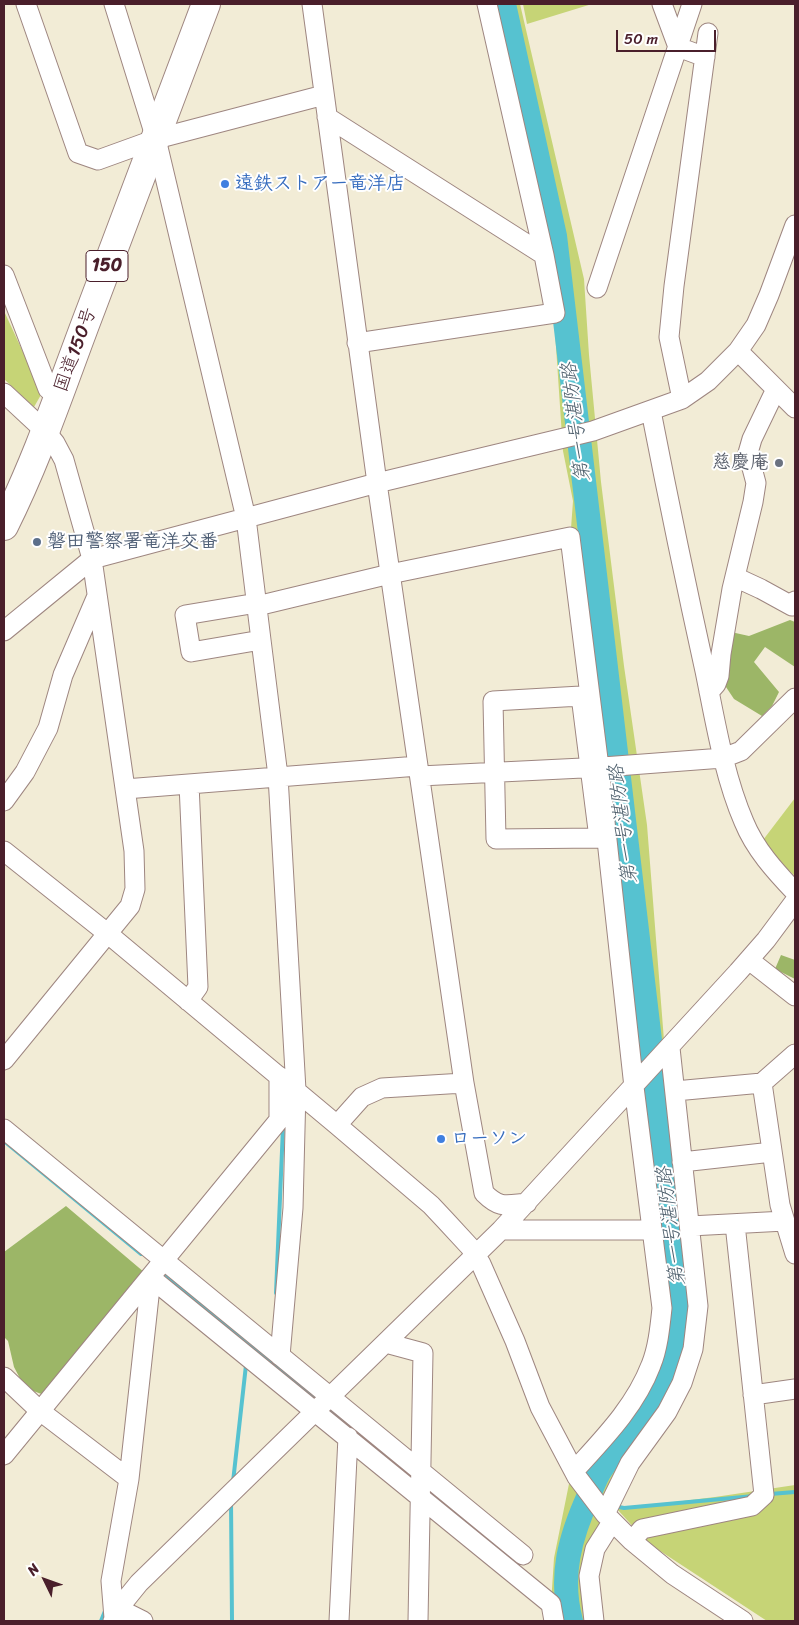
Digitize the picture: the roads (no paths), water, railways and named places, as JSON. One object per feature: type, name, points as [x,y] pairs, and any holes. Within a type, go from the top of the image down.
[{"type":"highway","name":"国道150号","points":[[4,526],[21,493],[46,432],[90,310],[206,4]]},
{"type":"street","points":[[26,4],[78,153],[98,160],[156,139],[324,95]]},
{"type":"street","points":[[114,4],[156,139],[246,518],[272,777],[296,1090],[293,1208],[280,1356]]},
{"type":"street","points":[[312,4],[377,484],[464,1083],[484,1193],[493,1202],[503,1206],[527,1203]]},
{"type":"street","points":[[358,343],[555,313],[544,255],[486,4]]},
{"type":"street","points":[[662,4],[678,47],[705,57]]},
{"type":"street","points":[[597,288],[692,4]]},
{"type":"street","points":[[682,399],[669,337],[674,286],[708,33]]},
{"type":"street","points":[[327,117],[544,255]]},
{"type":"street","points":[[4,631],[92,559],[377,484],[592,431],[682,399],[708,381],[738,351],[756,325],[795,225]]},
{"type":"street","points":[[4,275],[48,390],[59,397]]},
{"type":"street","points":[[738,351],[795,408]]},
{"type":"street","points":[[709,692],[716,684],[719,676],[721,654],[735,577],[756,483],[748,454],[752,439],[776,389]]},
{"type":"street","points":[[4,393],[46,432],[64,460],[92,559],[126,789],[134,851],[135,889],[130,906],[4,1060]]},
{"type":"street","points":[[651,411],[723,758],[743,821],[751,837],[771,866],[795,892]]},
{"type":"street","points":[[258,641],[191,652],[185,615],[254,604],[570,537],[662,1308],[652,1365],[637,1393],[613,1430],[575,1474]]},
{"type":"street","points":[[735,577],[792,606],[795,601]]},
{"type":"street","points":[[4,801],[25,772],[48,728],[63,675],[97,596]]},
{"type":"street","points":[[581,696],[597,767],[599,838],[496,839],[494,772],[493,701],[581,696]]},
{"type":"street","points":[[126,789],[272,777],[419,771],[494,772],[723,758],[741,751],[795,698]]},
{"type":"street","points":[[188,1001],[198,987],[189,784]]},
{"type":"street","points":[[4,851],[107,933],[296,1090],[431,1206],[476,1255],[494,1292],[540,1407],[575,1474],[608,1518],[672,1574],[743,1621]]},
{"type":"street","points":[[115,1616],[138,1583],[331,1397],[527,1203],[749,960],[795,901]]},
{"type":"street","points":[[749,960],[795,996]]},
{"type":"street","points":[[594,1621],[590,1576],[595,1550],[630,1463],[667,1412],[682,1383],[693,1349],[698,1306],[675,1091],[668,1050]]},
{"type":"street","points":[[675,1091],[762,1083],[795,1054]]},
{"type":"street","points":[[4,1455],[279,1120],[279,1076]]},
{"type":"street","points":[[338,1125],[362,1097],[382,1088],[464,1083]]},
{"type":"street","points":[[762,1083],[780,1205],[795,1254]]},
{"type":"street","points":[[4,1129],[522,1555]]},
{"type":"street","points":[[682,1162],[772,1152]]},
{"type":"street","points":[[690,1226],[785,1221]]},
{"type":"street","points":[[632,1540],[642,1529],[752,1506],[764,1495],[736,1224]]},
{"type":"street","points":[[501,1230],[652,1230]]},
{"type":"street","points":[[151,1278],[421,1496],[551,1604],[554,1621]]},
{"type":"street","points":[[115,1616],[110,1581],[129,1479],[151,1278]]},
{"type":"street","points":[[386,1342],[423,1353],[418,1621]]},
{"type":"street","points":[[4,1377],[40,1410],[129,1479]]},
{"type":"street","points":[[753,1395],[795,1389]]},
{"type":"street","points":[[339,1621],[348,1437]]},
{"type":"street","points":[[115,1616],[143,1621]]},
{"type":"waterway","name":"第一号湛防路","points":[[504,4],[555,236],[681,1303],[679,1341],[670,1369],[653,1398],[600,1471],[576,1526],[566,1572],[566,1588],[571,1621]]},
{"type":"waterway","points":[[276,1293],[283,1127]]},
{"type":"waterway","points":[[4,1141],[141,1254]]},
{"type":"waterway","points":[[162,1271],[248,1345],[274,1363],[319,1400]]},
{"type":"waterway","points":[[233,1482],[246,1365]]},
{"type":"waterway","points":[[328,1408],[415,1480]]},
{"type":"waterway","points":[[770,1494],[795,1492]]},
{"type":"waterway","points":[[614,1506],[624,1508],[754,1496]]},
{"type":"waterway","points":[[231,1501],[232,1621]]},
{"type":"waterway","points":[[558,1601],[567,1609]]},
{"type":"waterway","points":[[101,1621],[105,1611]]},
{"type":"place","name":"遠鉄ストアー竜洋店","points":[[225,184]]},
{"type":"place","name":"慈慶庵","points":[[779,463]]},
{"type":"place","name":"磐田警察署竜洋交番","points":[[37,542]]},
{"type":"place","name":"ローソン","points":[[441,1139]]}]
